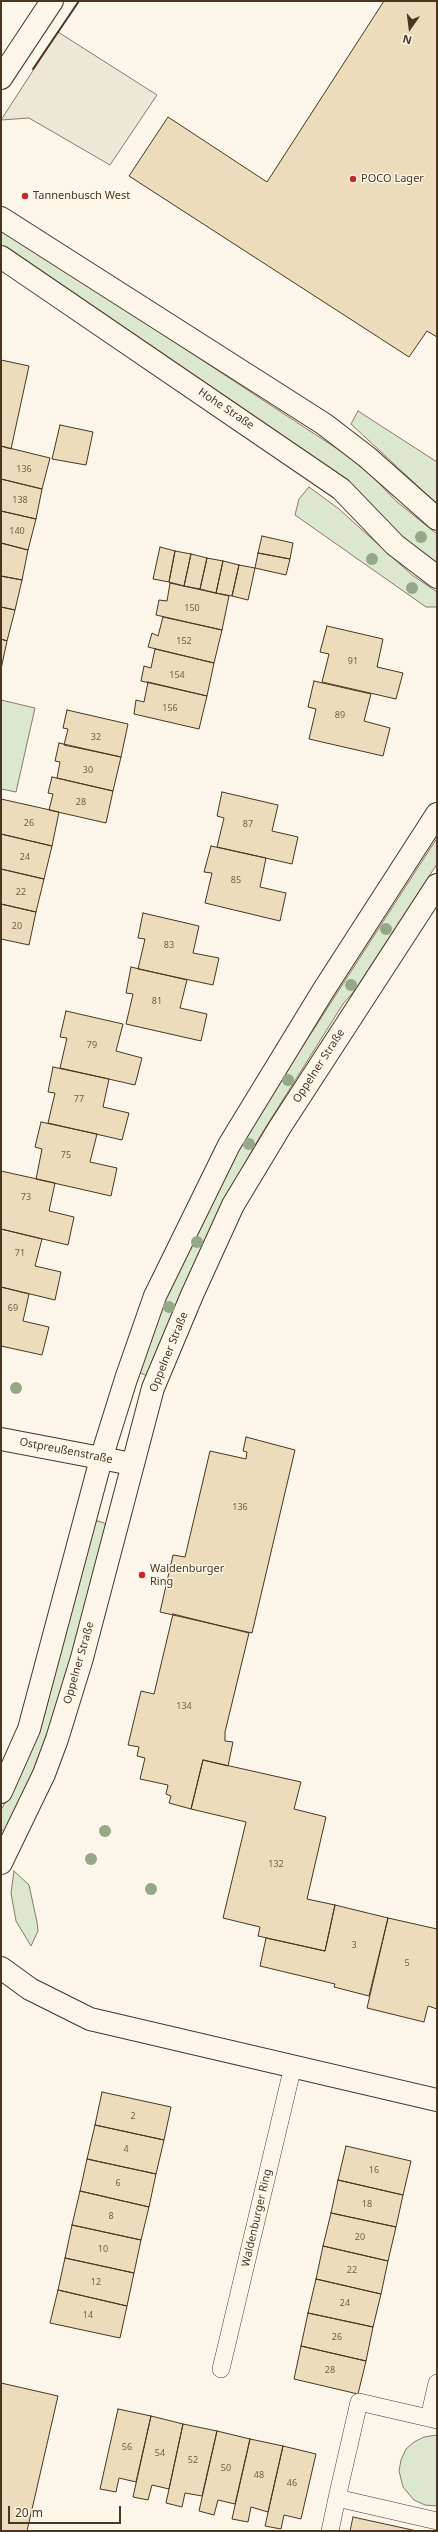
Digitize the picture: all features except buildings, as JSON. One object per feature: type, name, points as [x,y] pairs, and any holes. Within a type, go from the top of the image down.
[{"type":"street","points":[[1,78],[52,1]]},
{"type":"street","points":[[1,218],[324,424],[367,457],[437,520]]},
{"type":"street","name":"Hohe Straße","points":[[1,257],[341,489],[395,545],[437,577]]},
{"type":"street","points":[[1,1792],[29,1729],[101,1459],[126,1379],[155,1296],[229,1145],[323,992],[437,814]]},
{"type":"street","name":"Oppelner Straße","points":[[1,1863],[44,1774],[57,1739],[82,1658],[153,1388],[192,1295],[233,1205],[280,1127],[437,885]]},
{"type":"street","name":"Ostpreußenstraße","points":[[1,1438],[132,1464]]},
{"type":"street","points":[[1,1968],[30,1989],[90,2019],[437,2100]]},
{"type":"lane","name":"Waldenburger Ring","points":[[221,2369],[293,2066]]},
{"type":"lane","points":[[330,2531],[359,2402],[433,2419],[437,2382]]},
{"type":"lane","points":[[337,2498],[437,2521]]},
{"type":"green space","points":[[1,228],[342,452],[371,475],[397,502],[437,534],[437,566],[1,247]]},
{"type":"green space","points":[[358,411],[437,462],[437,504],[351,424]]},
{"type":"green space","points":[[309,487],[339,509],[412,575],[437,592],[437,607],[426,607],[295,515],[299,499]]},
{"type":"green space","points":[[1,700],[35,708],[16,792],[1,789]]},
{"type":"green space","points":[[437,838],[437,864],[355,990],[343,1004],[259,1138],[227,1196],[150,1377],[135,1371],[150,1330],[239,1145]]},
{"type":"green space","points":[[98,1521],[104,1523],[107,1527],[54,1727],[6,1833],[1,1829],[1,1810],[17,1781],[94,1523]]},
{"type":"green space","points":[[14,1871],[29,1885],[38,1931],[31,1946],[16,1921],[11,1893]]},
{"type":"green space","points":[[437,2435],[437,2506],[425,2505],[414,2500],[403,2487],[399,2471],[401,2460],[406,2449],[414,2442],[424,2437]]},
{"type":"shaded area","points":[[58,32],[157,95],[110,165],[29,118],[1,120]]},
{"type":"wall","points":[[33,69],[79,1]]},
{"type":"place","name":"POCO Lager","points":[[353,179]]},
{"type":"place","name":"Tannenbusch West","points":[[25,196]]},
{"type":"place","name":"Waldenburger Ring","points":[[142,1575]]}]
